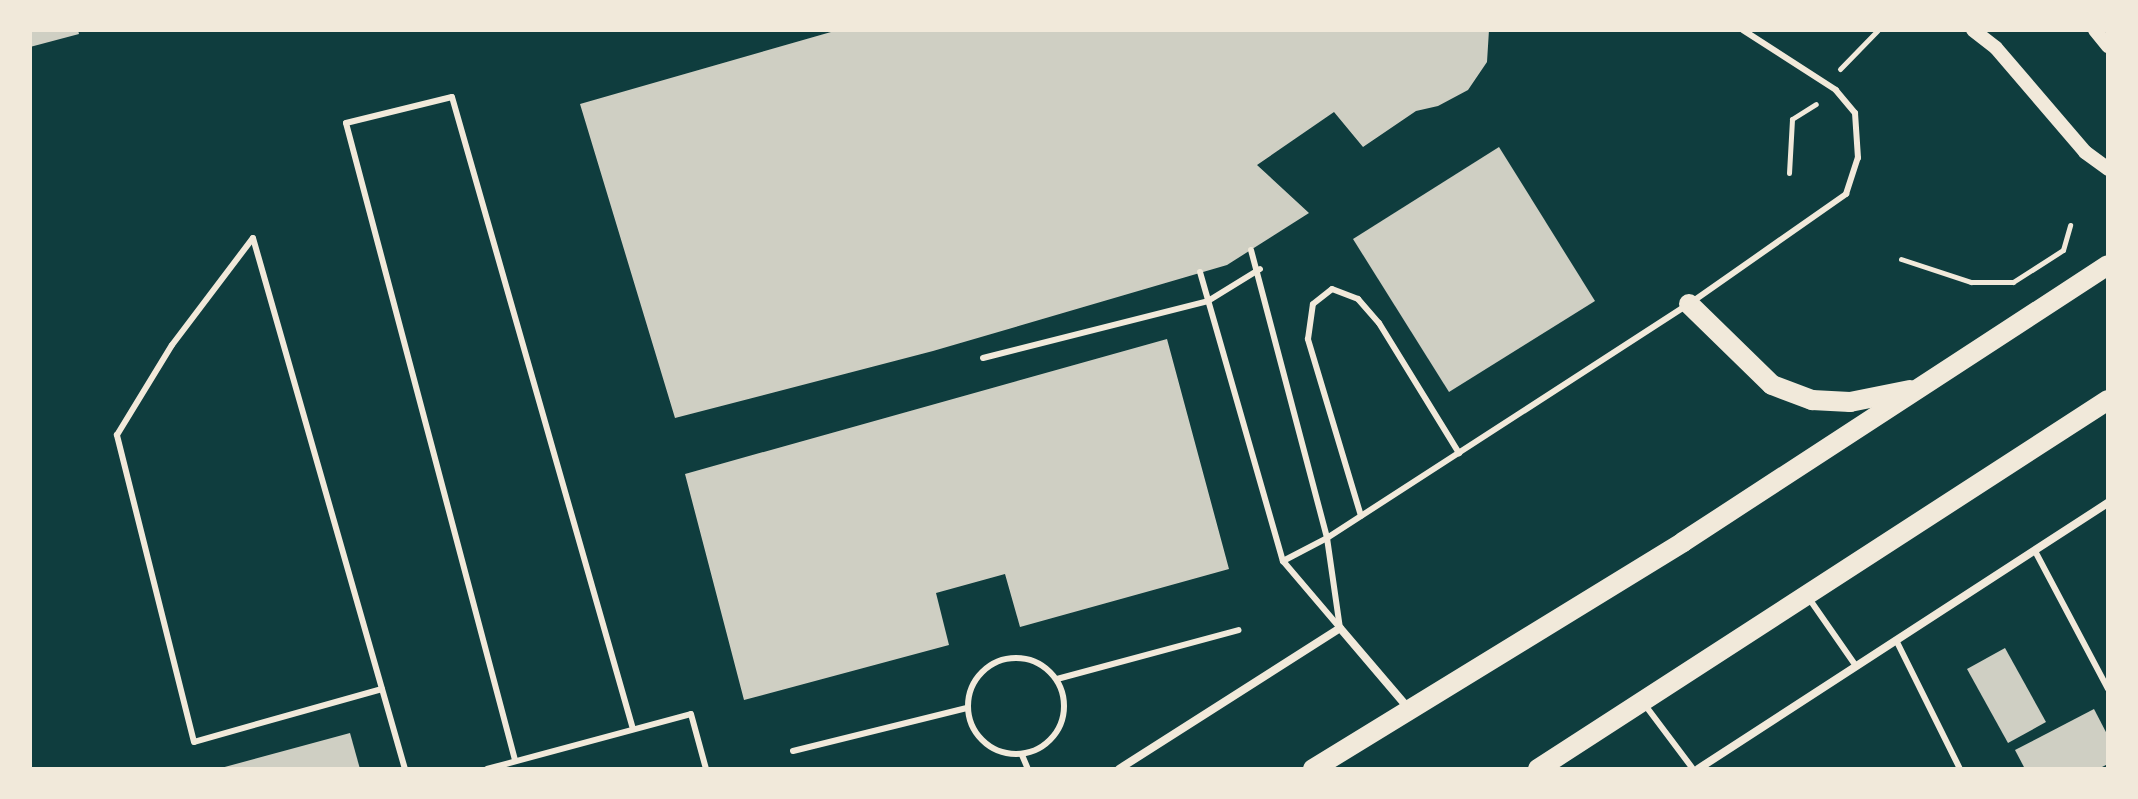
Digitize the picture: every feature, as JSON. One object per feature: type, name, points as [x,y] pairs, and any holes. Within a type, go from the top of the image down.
[{"type":"main road","points":[[1313,769],[1922,388],[2108,265]]},
{"type":"main road","points":[[1689,304],[1772,385],[1812,400],[1850,402],[1922,388]]},
{"type":"main road","points":[[1538,769],[2108,400]]},
{"type":"street","points":[[1973,30],[1996,48],[2085,152],[2108,169]]},
{"type":"street","points":[[2095,30],[2108,46]]},
{"type":"street","points":[[1696,769],[2108,503]]},
{"type":"street","points":[[1119,769],[1340,628],[1410,711]]},
{"type":"lane","points":[[1283,561],[1327,538],[1689,304],[1846,194],[1858,158],[1855,113],[1836,90],[1743,30]]},
{"type":"lane","points":[[515,760],[346,123],[452,97],[633,729]]},
{"type":"lane","points":[[382,689],[194,742],[117,435],[172,345],[253,238],[405,769]]},
{"type":"lane","points":[[1251,250],[1260,269],[1327,538],[1340,628]]},
{"type":"lane","points":[[983,358],[1208,301],[1260,269]]},
{"type":"lane","points":[[1200,272],[1283,561],[1340,628]]},
{"type":"lane","points":[[1361,516],[1308,339],[1313,304],[1332,289],[1358,299],[1379,323],[1459,453]]},
{"type":"lane","points":[[2035,551],[2108,689]]},
{"type":"lane","points":[[1807,596],[1856,666]]},
{"type":"lane","points":[[1057,679],[1238,630]]},
{"type":"lane","points":[[1896,640],[1960,769]]},
{"type":"lane","points":[[1002,660],[1033,661],[1057,679],[1063,695],[1060,727],[1051,740],[1022,755],[998,751],[978,738],[967,708],[976,678],[1002,660]]},
{"type":"lane","points":[[1643,702],[1696,769]]},
{"type":"lane","points":[[793,751],[967,708]]},
{"type":"lane","points":[[487,769],[691,714],[706,769]]},
{"type":"lane","points":[[1022,755],[1028,769]]},
{"type":"path","points":[[1901,259],[1971,282],[2013,282],[2063,250],[2070,225]]},
{"type":"building","points":[[30,30],[78,30],[79,34],[30,47]]},
{"type":"building","points":[[838,30],[1489,30],[1487,62],[1468,90],[1438,106],[1416,111],[1363,147],[1334,112],[1257,165],[1309,213],[1227,265],[933,351],[675,418],[580,104]]},
{"type":"building","points":[[1499,147],[1595,301],[1449,392],[1353,239]]},
{"type":"building","points":[[1167,339],[1229,569],[1020,627],[1005,574],[936,593],[949,645],[744,700],[685,474]]},
{"type":"building","points":[[2005,648],[2046,722],[2008,743],[1967,669]]},
{"type":"building","points":[[2094,709],[2108,736],[2108,764],[2098,769],[2025,769],[2015,750]]},
{"type":"building","points":[[350,733],[360,769],[221,769],[221,768]]}]
